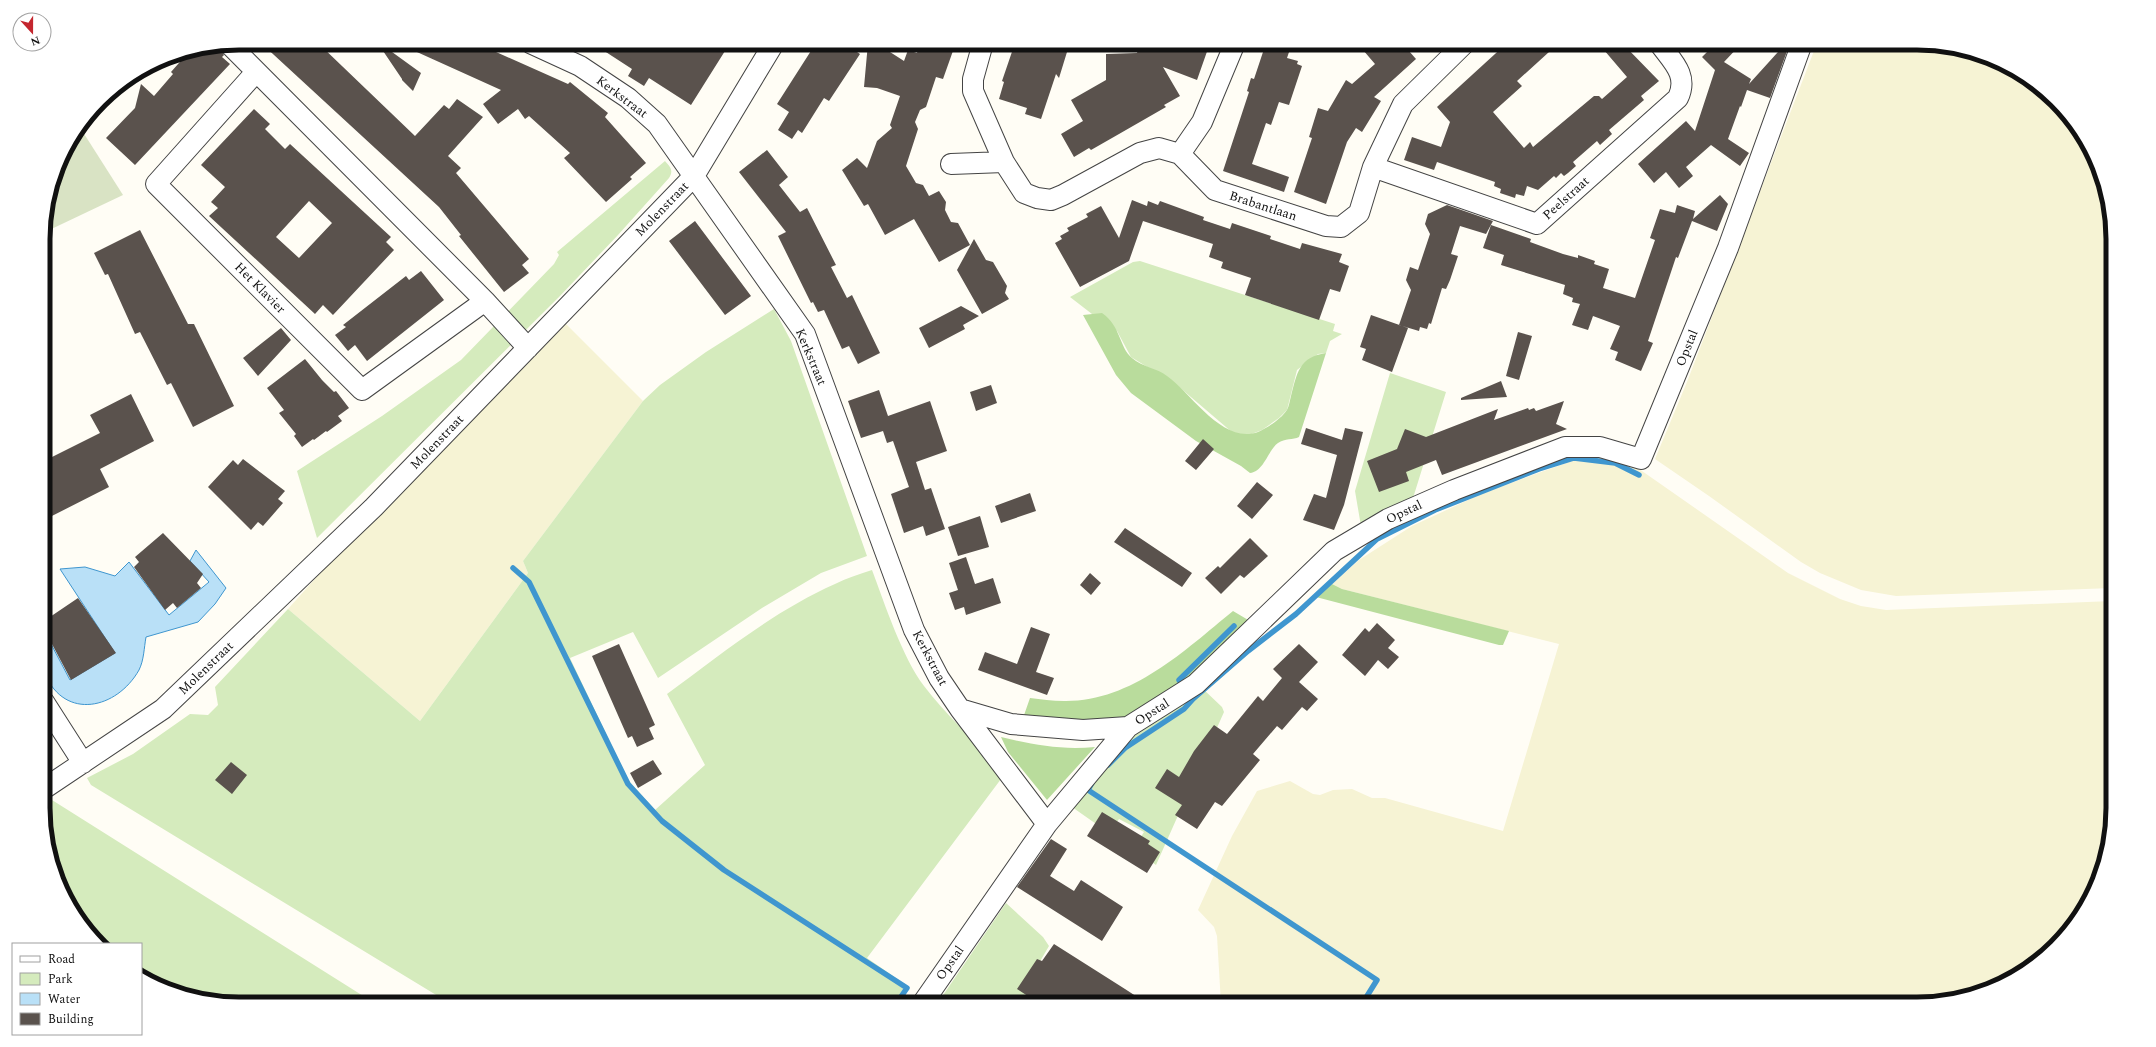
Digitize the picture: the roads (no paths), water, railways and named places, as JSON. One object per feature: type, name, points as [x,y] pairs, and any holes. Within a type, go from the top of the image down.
[{"type":"street","points":[[235,50],[485,301],[528,348]]},
{"type":"street","name":"Kerkstraat","points":[[545,50],[580,66],[628,98],[657,124],[805,334],[914,630],[939,678],[960,709],[1047,824]]},
{"type":"street","name":"Molenstraat","points":[[50,785],[163,709],[374,506],[694,176],[770,50]]},
{"type":"street","name":"Brabantlaan","points":[[981,50],[973,79],[973,91],[1004,162],[1024,193],[1037,198],[1051,200],[1077,188],[1140,153],[1159,148],[1180,154],[1215,190],[1326,226],[1341,227],[1359,213],[1373,167],[1402,104],[1458,50]]},
{"type":"street","points":[[1180,154],[1202,122],[1232,50]]},
{"type":"street","name":"Peelstraat","points":[[1373,167],[1537,224],[1678,98],[1683,88],[1681,74],[1664,50]]},
{"type":"street","name":"Opstal","points":[[927,997],[1047,824],[1128,727],[1196,684],[1334,551],[1388,519],[1454,490],[1565,447],[1600,447],[1641,459],[1728,248],[1799,50]]},
{"type":"street","name":"Het Klavier","points":[[256,72],[156,184],[362,390],[485,301]]},
{"type":"street","points":[[951,164],[1004,162]]},
{"type":"street","points":[[960,709],[1012,724],[1083,730],[1128,727]]},
{"type":"street","points":[[50,711],[83,763]]},
{"type":"water","points":[[196,550],[226,588],[215,604],[198,622],[146,637],[143,658],[139,670],[118,694],[105,701],[91,704],[78,704],[65,699],[54,689],[50,682],[50,642],[70,680],[115,653],[60,569],[85,567],[115,576],[129,562],[169,615],[209,582],[190,561]]},
{"type":"waterway","points":[[1193,699],[1248,651],[1296,614],[1377,539],[1435,510],[1539,469],[1574,458],[1615,463],[1639,475]]},
{"type":"waterway","points":[[513,568],[529,582],[628,784],[662,821],[724,870],[907,988],[901,997]]},
{"type":"waterway","points":[[1108,765],[1125,748],[1184,709],[1193,699],[1179,680],[1234,626]]},
{"type":"waterway","points":[[1092,783],[1088,790],[1377,980],[1366,997]]}]
